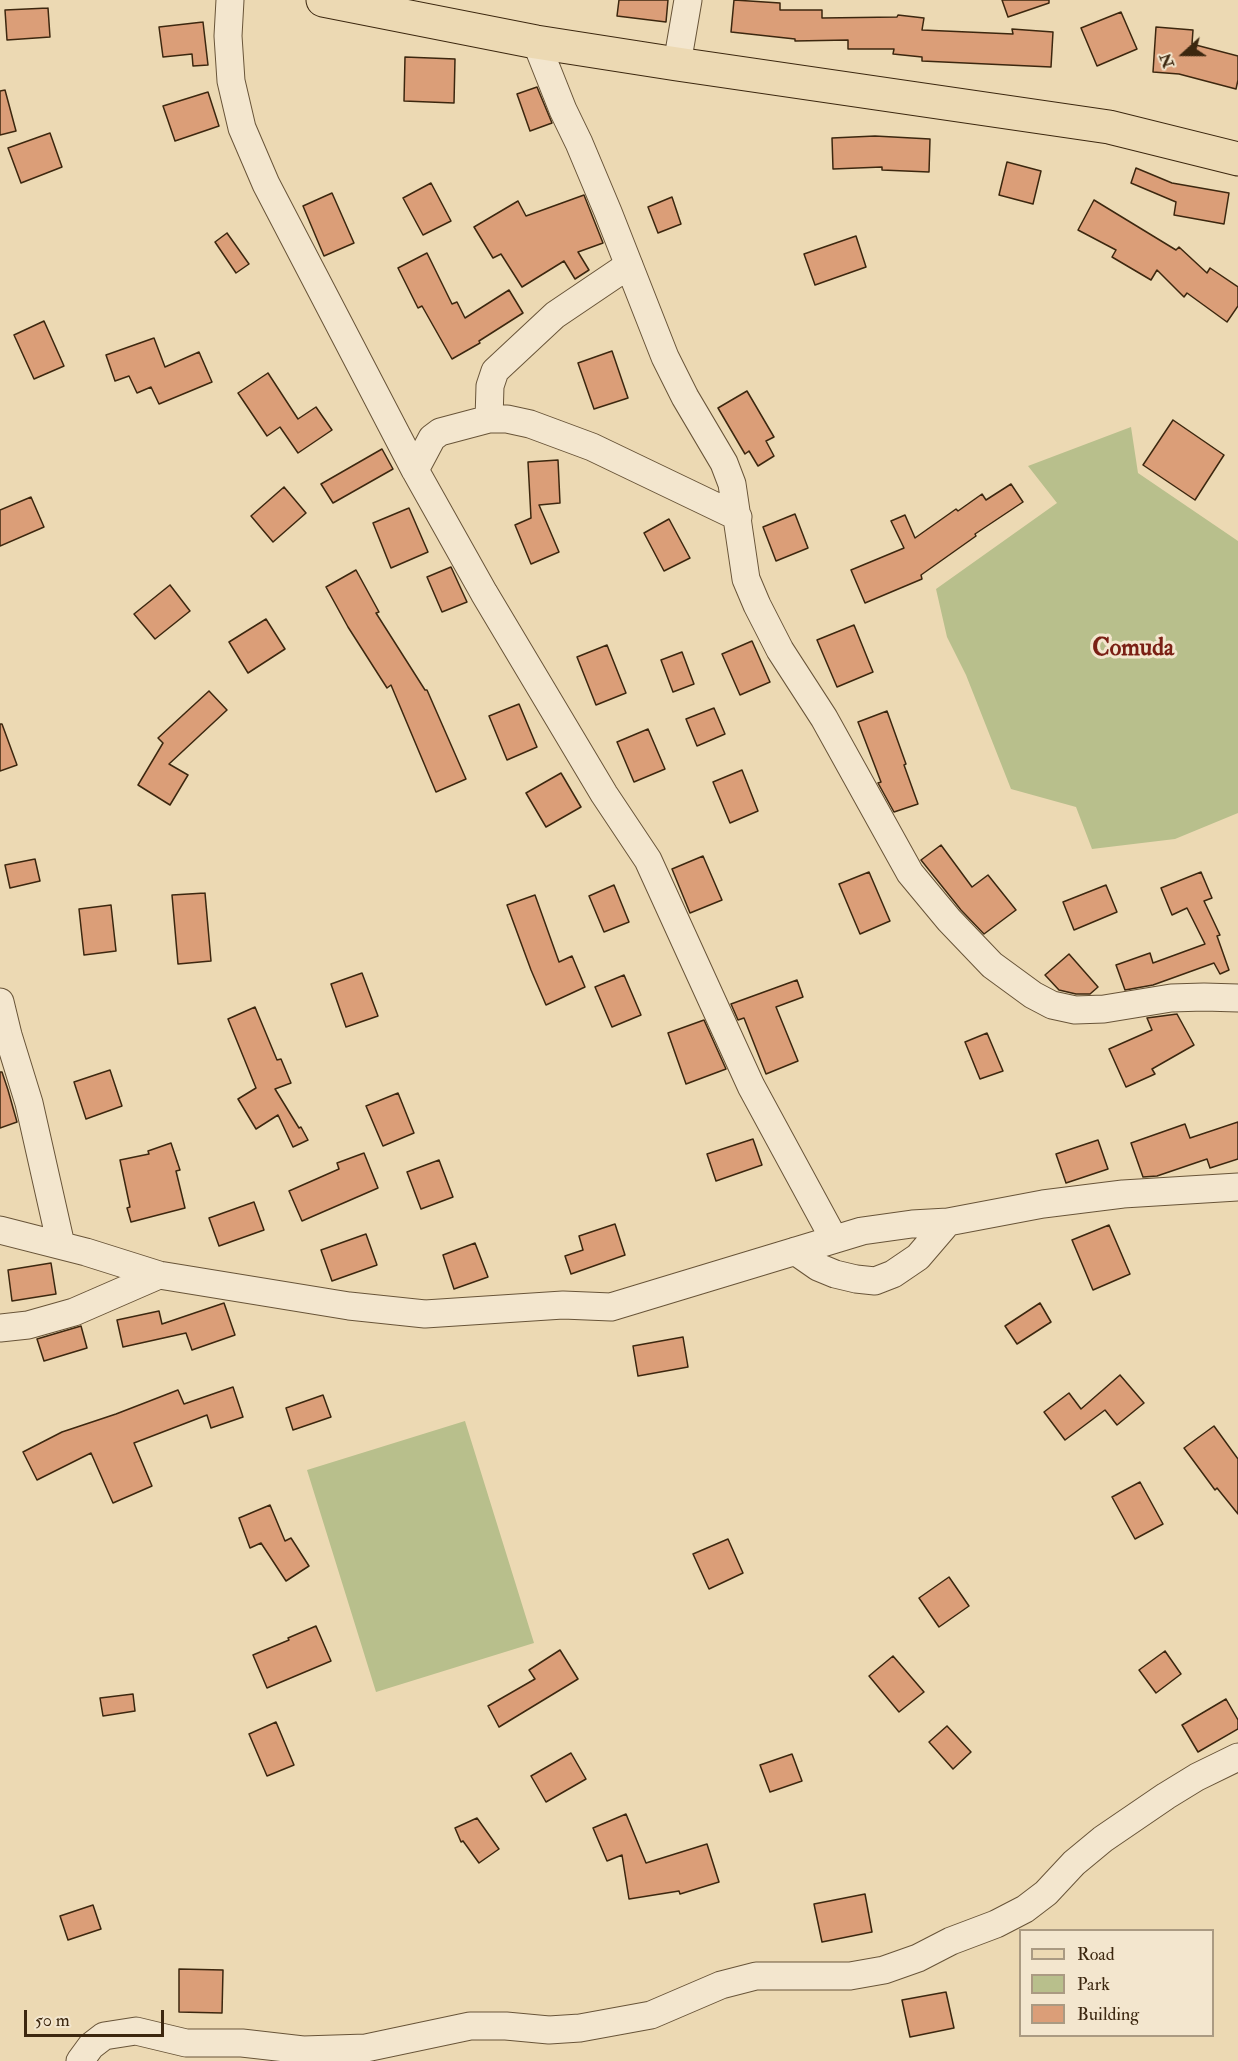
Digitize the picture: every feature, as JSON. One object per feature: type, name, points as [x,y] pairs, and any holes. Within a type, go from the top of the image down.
[{"type":"main road","points":[[323,0],[536,42],[1109,128],[1238,159]]},
{"type":"street","points":[[230,0],[228,36],[231,81],[242,128],[267,184],[415,470],[484,593],[604,794],[648,860],[751,1086],[834,1239]]},
{"type":"street","points":[[677,64],[688,0]]},
{"type":"street","points":[[536,42],[665,357],[685,397],[724,463],[732,484],[746,579],[757,605],[780,650],[824,718],[910,873],[949,920],[992,965],[1052,1005],[1075,1010],[1104,1009],[1171,998],[1238,998]]},
{"type":"street","points":[[489,418],[490,386],[495,370],[555,315],[629,265]]},
{"type":"street","points":[[415,470],[432,438],[452,428],[489,418],[507,419],[530,424],[592,447],[738,517]]},
{"type":"street","points":[[0,1002],[29,1103],[61,1245]]},
{"type":"street","points":[[0,1230],[61,1245],[159,1275],[349,1306],[425,1314],[563,1305],[611,1307],[862,1232],[912,1224],[948,1222],[1043,1204],[1112,1196],[1238,1187]]},
{"type":"street","points":[[795,1251],[818,1267],[835,1274],[875,1281],[893,1274],[918,1257],[948,1222]]},
{"type":"street","points":[[0,1328],[28,1325],[75,1312],[159,1275]]},
{"type":"street","points":[[80,2061],[91,2046],[104,2036],[136,2031],[186,2043],[242,2043],[303,2050],[366,2048],[470,2026],[506,2026],[549,2030],[580,2028],[651,2015],[721,1985],[756,1976],[850,1976],[884,1970],[918,1958],[951,1941],[996,1924],[1024,1909],[1046,1893],[1074,1863],[1103,1839],[1181,1787],[1238,1757]]},
{"type":"green space","points":[[1131,427],[1138,473],[1238,541],[1238,813],[1175,839],[1092,849],[1076,807],[1011,789],[966,675],[947,637],[936,589],[1057,503],[1028,466]]},
{"type":"green space","points":[[465,1421],[534,1643],[376,1692],[307,1470]]},
{"type":"building","points":[[619,0],[668,0],[666,22],[617,16]]},
{"type":"building","points":[[734,0],[780,3],[780,10],[822,10],[822,18],[897,17],[898,15],[924,18],[922,30],[1013,34],[1012,29],[1053,32],[1051,67],[922,61],[922,57],[893,54],[894,49],[848,49],[848,40],[795,41],[795,39],[731,32]]},
{"type":"building","points":[[1002,0],[1049,0],[1049,3],[1008,17]]},
{"type":"building","points":[[48,8],[50,37],[7,40],[5,10]]},
{"type":"building","points":[[1121,12],[1137,49],[1097,66],[1081,28]]},
{"type":"building","points":[[203,22],[208,65],[193,66],[192,54],[163,57],[159,27]]},
{"type":"building","points":[[1156,27],[1193,30],[1192,44],[1238,56],[1236,89],[1179,74],[1153,72]]},
{"type":"building","points":[[405,57],[455,59],[454,103],[404,101]]},
{"type":"building","points":[[537,87],[552,123],[530,131],[517,94]]},
{"type":"building","points":[[5,90],[16,131],[0,135],[0,91]]},
{"type":"building","points":[[208,92],[219,126],[175,141],[163,106]]},
{"type":"building","points":[[50,133],[62,167],[21,183],[8,148]]},
{"type":"building","points":[[875,136],[930,139],[929,172],[882,170],[882,167],[833,169],[832,138]]},
{"type":"building","points":[[1007,162],[1041,171],[1033,204],[999,195]]},
{"type":"building","points":[[1136,168],[1172,183],[1229,193],[1224,224],[1174,215],[1176,202],[1131,183]]},
{"type":"building","points":[[431,183],[451,221],[423,235],[403,198]]},
{"type":"building","points":[[332,193],[354,243],[324,256],[303,206]]},
{"type":"building","points":[[584,195],[603,243],[578,252],[589,270],[575,279],[564,261],[522,287],[501,254],[493,258],[474,227],[518,201],[526,216]]},
{"type":"building","points":[[672,197],[681,224],[658,233],[648,207]]},
{"type":"building","points":[[1094,200],[1176,250],[1179,247],[1207,273],[1210,268],[1238,287],[1238,306],[1227,322],[1187,293],[1184,297],[1157,270],[1151,280],[1112,257],[1116,250],[1078,230]]},
{"type":"building","points":[[227,233],[249,264],[236,273],[215,242]]},
{"type":"building","points":[[856,236],[866,267],[815,285],[804,254]]},
{"type":"building","points":[[427,253],[452,304],[457,302],[465,318],[509,290],[523,313],[452,359],[422,306],[418,308],[398,268]]},
{"type":"building","points":[[44,321],[64,366],[34,379],[14,335]]},
{"type":"building","points":[[154,338],[165,367],[199,352],[212,382],[159,404],[151,387],[137,393],[129,376],[115,381],[106,355]]},
{"type":"building","points":[[612,351],[628,398],[594,409],[578,363]]},
{"type":"building","points":[[268,373],[298,419],[316,407],[332,430],[298,453],[280,427],[267,436],[238,393]]},
{"type":"building","points":[[747,391],[774,437],[766,441],[774,456],[758,466],[749,451],[745,454],[718,408]]},
{"type":"building","points":[[1173,420],[1224,455],[1195,500],[1143,465]]},
{"type":"building","points":[[382,449],[393,469],[333,503],[321,484]]},
{"type":"building","points":[[558,460],[560,503],[539,505],[559,552],[531,564],[515,525],[531,518],[528,462]]},
{"type":"building","points":[[1011,484],[1023,502],[975,534],[976,536],[921,575],[922,579],[865,603],[851,570],[904,548],[891,521],[905,515],[915,538],[982,494],[986,500]]},
{"type":"building","points":[[284,487],[306,513],[273,542],[251,516]]},
{"type":"building","points":[[31,497],[44,527],[0,546],[0,510]]},
{"type":"building","points":[[409,508],[428,552],[391,568],[373,523]]},
{"type":"building","points":[[795,514],[808,548],[776,561],[763,527]]},
{"type":"building","points":[[669,519],[690,558],[664,571],[644,533]]},
{"type":"building","points":[[451,567],[467,602],[442,612],[427,577]]},
{"type":"building","points":[[356,570],[379,612],[376,613],[427,690],[466,779],[436,792],[391,685],[387,688],[348,627],[326,587]]},
{"type":"building","points":[[170,585],[190,611],[155,639],[134,614]]},
{"type":"building","points":[[266,619],[285,649],[248,673],[229,642]]},
{"type":"building","points":[[854,625],[873,672],[837,687],[817,640]]},
{"type":"building","points":[[752,641],[770,682],[740,695],[722,654]]},
{"type":"building","points":[[607,645],[626,693],[596,705],[577,657]]},
{"type":"building","points":[[682,652],[694,684],[673,692],[661,660]]},
{"type":"building","points":[[209,691],[227,710],[169,764],[188,775],[170,805],[138,785],[163,743],[158,738]]},
{"type":"building","points":[[519,704],[537,747],[507,760],[489,716]]},
{"type":"building","points":[[714,708],[725,734],[697,746],[686,719]]},
{"type":"building","points":[[887,711],[918,804],[894,812],[878,783],[881,782],[858,722]]},
{"type":"building","points":[[0,724],[2,724],[17,765],[0,771]]},
{"type":"building","points":[[648,729],[665,769],[634,782],[617,742]]},
{"type":"building","points":[[742,770],[758,811],[730,823],[713,782]]},
{"type":"building","points":[[561,773],[581,807],[546,827],[526,793]]},
{"type":"building","points":[[941,845],[972,887],[988,875],[1016,910],[984,934],[961,910],[921,860]]},
{"type":"building","points":[[703,856],[722,900],[690,913],[672,869]]},
{"type":"building","points":[[35,859],[40,881],[10,888],[5,865]]},
{"type":"building","points":[[869,872],[890,921],[860,934],[839,884]]},
{"type":"building","points":[[1201,872],[1212,898],[1204,901],[1220,935],[1217,936],[1229,970],[1220,974],[1214,963],[1153,985],[1125,990],[1116,965],[1150,953],[1153,963],[1205,944],[1187,908],[1172,915],[1161,888]]},
{"type":"building","points":[[614,885],[629,922],[604,932],[589,896]]},
{"type":"building","points":[[1106,885],[1117,912],[1074,930],[1063,902]]},
{"type":"building","points":[[205,893],[211,961],[178,964],[172,895]]},
{"type":"building","points":[[535,895],[559,962],[572,956],[585,987],[546,1005],[507,905]]},
{"type":"building","points":[[111,905],[116,951],[84,955],[79,909]]},
{"type":"building","points":[[1069,954],[1098,987],[1090,994],[1059,990],[1045,975]]},
{"type":"building","points":[[362,973],[378,1016],[346,1027],[331,984]]},
{"type":"building","points":[[624,975],[641,1015],[612,1027],[595,987]]},
{"type":"building","points":[[797,980],[803,997],[776,1007],[798,1061],[766,1074],[744,1018],[738,1020],[731,1004]]},
{"type":"building","points":[[255,1007],[277,1060],[281,1059],[291,1083],[275,1089],[308,1140],[293,1147],[278,1115],[256,1129],[238,1099],[256,1088],[228,1019]]},
{"type":"building","points":[[1177,1014],[1194,1045],[1152,1069],[1155,1074],[1126,1087],[1109,1049],[1152,1030],[1147,1018]]},
{"type":"building","points":[[704,1020],[726,1069],[686,1084],[668,1033]]},
{"type":"building","points":[[987,1033],[1003,1071],[980,1079],[965,1042]]},
{"type":"building","points":[[110,1070],[122,1106],[86,1119],[74,1082]]},
{"type":"building","points":[[0,1072],[2,1072],[17,1122],[0,1128]]},
{"type":"building","points":[[398,1093],[414,1133],[383,1146],[366,1106]]},
{"type":"building","points":[[1238,1122],[1238,1159],[1210,1168],[1207,1159],[1157,1176],[1143,1177],[1131,1143],[1185,1124],[1190,1138]]},
{"type":"building","points":[[753,1139],[762,1165],[716,1181],[707,1154]]},
{"type":"building","points":[[1098,1140],[1108,1169],[1066,1183],[1056,1154]]},
{"type":"building","points":[[171,1143],[180,1170],[176,1171],[185,1208],[131,1222],[120,1160],[149,1154],[148,1151]]},
{"type":"building","points":[[364,1153],[378,1188],[302,1221],[289,1191],[339,1169],[337,1163]]},
{"type":"building","points":[[439,1160],[453,1197],[421,1209],[407,1172]]},
{"type":"building","points":[[254,1202],[264,1230],[219,1246],[209,1218]]},
{"type":"building","points":[[615,1224],[625,1255],[571,1274],[565,1256],[583,1250],[579,1236]]},
{"type":"building","points":[[1109,1225],[1130,1274],[1093,1290],[1072,1240]]},
{"type":"building","points":[[366,1234],[377,1265],[332,1281],[321,1250]]},
{"type":"building","points":[[475,1243],[488,1277],[454,1289],[443,1255]]},
{"type":"building","points":[[51,1263],[56,1294],[12,1301],[8,1270]]},
{"type":"building","points":[[224,1303],[235,1335],[192,1350],[186,1333],[123,1347],[117,1320],[159,1311],[162,1324]]},
{"type":"building","points":[[1040,1303],[1051,1322],[1017,1344],[1005,1326]]},
{"type":"building","points":[[81,1326],[87,1348],[44,1361],[37,1339]]},
{"type":"building","points":[[683,1337],[688,1367],[638,1376],[633,1346]]},
{"type":"building","points":[[1120,1375],[1144,1403],[1117,1425],[1105,1410],[1065,1440],[1044,1412],[1069,1393],[1081,1409]]},
{"type":"building","points":[[233,1387],[243,1417],[211,1428],[207,1415],[134,1443],[152,1486],[113,1503],[91,1453],[37,1480],[23,1452],[62,1432],[178,1390],[184,1404]]},
{"type":"building","points":[[323,1395],[331,1417],[293,1430],[286,1408]]},
{"type":"building","points":[[1214,1426],[1238,1459],[1238,1514],[1217,1488],[1215,1490],[1184,1448]]},
{"type":"building","points":[[1140,1482],[1163,1524],[1135,1539],[1112,1497]]},
{"type":"building","points":[[270,1505],[285,1541],[291,1538],[309,1566],[286,1581],[261,1543],[250,1548],[239,1518]]},
{"type":"building","points":[[728,1539],[743,1573],[709,1589],[693,1554]]},
{"type":"building","points":[[949,1577],[969,1606],[939,1627],[919,1598]]},
{"type":"building","points":[[316,1626],[331,1661],[267,1688],[253,1655]]},
{"type":"building","points":[[560,1650],[578,1679],[499,1727],[488,1706],[535,1679],[529,1670]]},
{"type":"building","points":[[1165,1651],[1181,1674],[1156,1693],[1139,1670]]},
{"type":"building","points":[[893,1656],[924,1692],[899,1712],[869,1676]]},
{"type":"building","points":[[133,1694],[135,1711],[103,1716],[100,1698]]},
{"type":"building","points":[[1226,1699],[1238,1720],[1238,1729],[1198,1752],[1182,1725]]},
{"type":"building","points":[[276,1722],[294,1765],[267,1776],[249,1734]]},
{"type":"building","points":[[947,1726],[971,1752],[953,1769],[929,1742]]},
{"type":"building","points":[[571,1753],[586,1779],[546,1802],[531,1776]]},
{"type":"building","points":[[792,1754],[802,1781],[770,1792],[760,1765]]},
{"type":"building","points":[[626,1814],[646,1863],[707,1844],[719,1882],[680,1894],[679,1891],[629,1899],[622,1855],[607,1861],[593,1828]]},
{"type":"building","points":[[477,1818],[499,1849],[479,1863],[463,1841],[461,1842],[455,1828]]},
{"type":"building","points":[[865,1894],[872,1932],[822,1942],[814,1904]]},
{"type":"building","points":[[93,1905],[101,1929],[68,1940],[60,1916]]},
{"type":"building","points":[[179,1969],[223,1970],[222,2013],[179,2012]]},
{"type":"building","points":[[946,1992],[954,2028],[910,2037],[902,2000]]},
{"type":"district","name":"Comuda","points":[[1133,650]]}]
